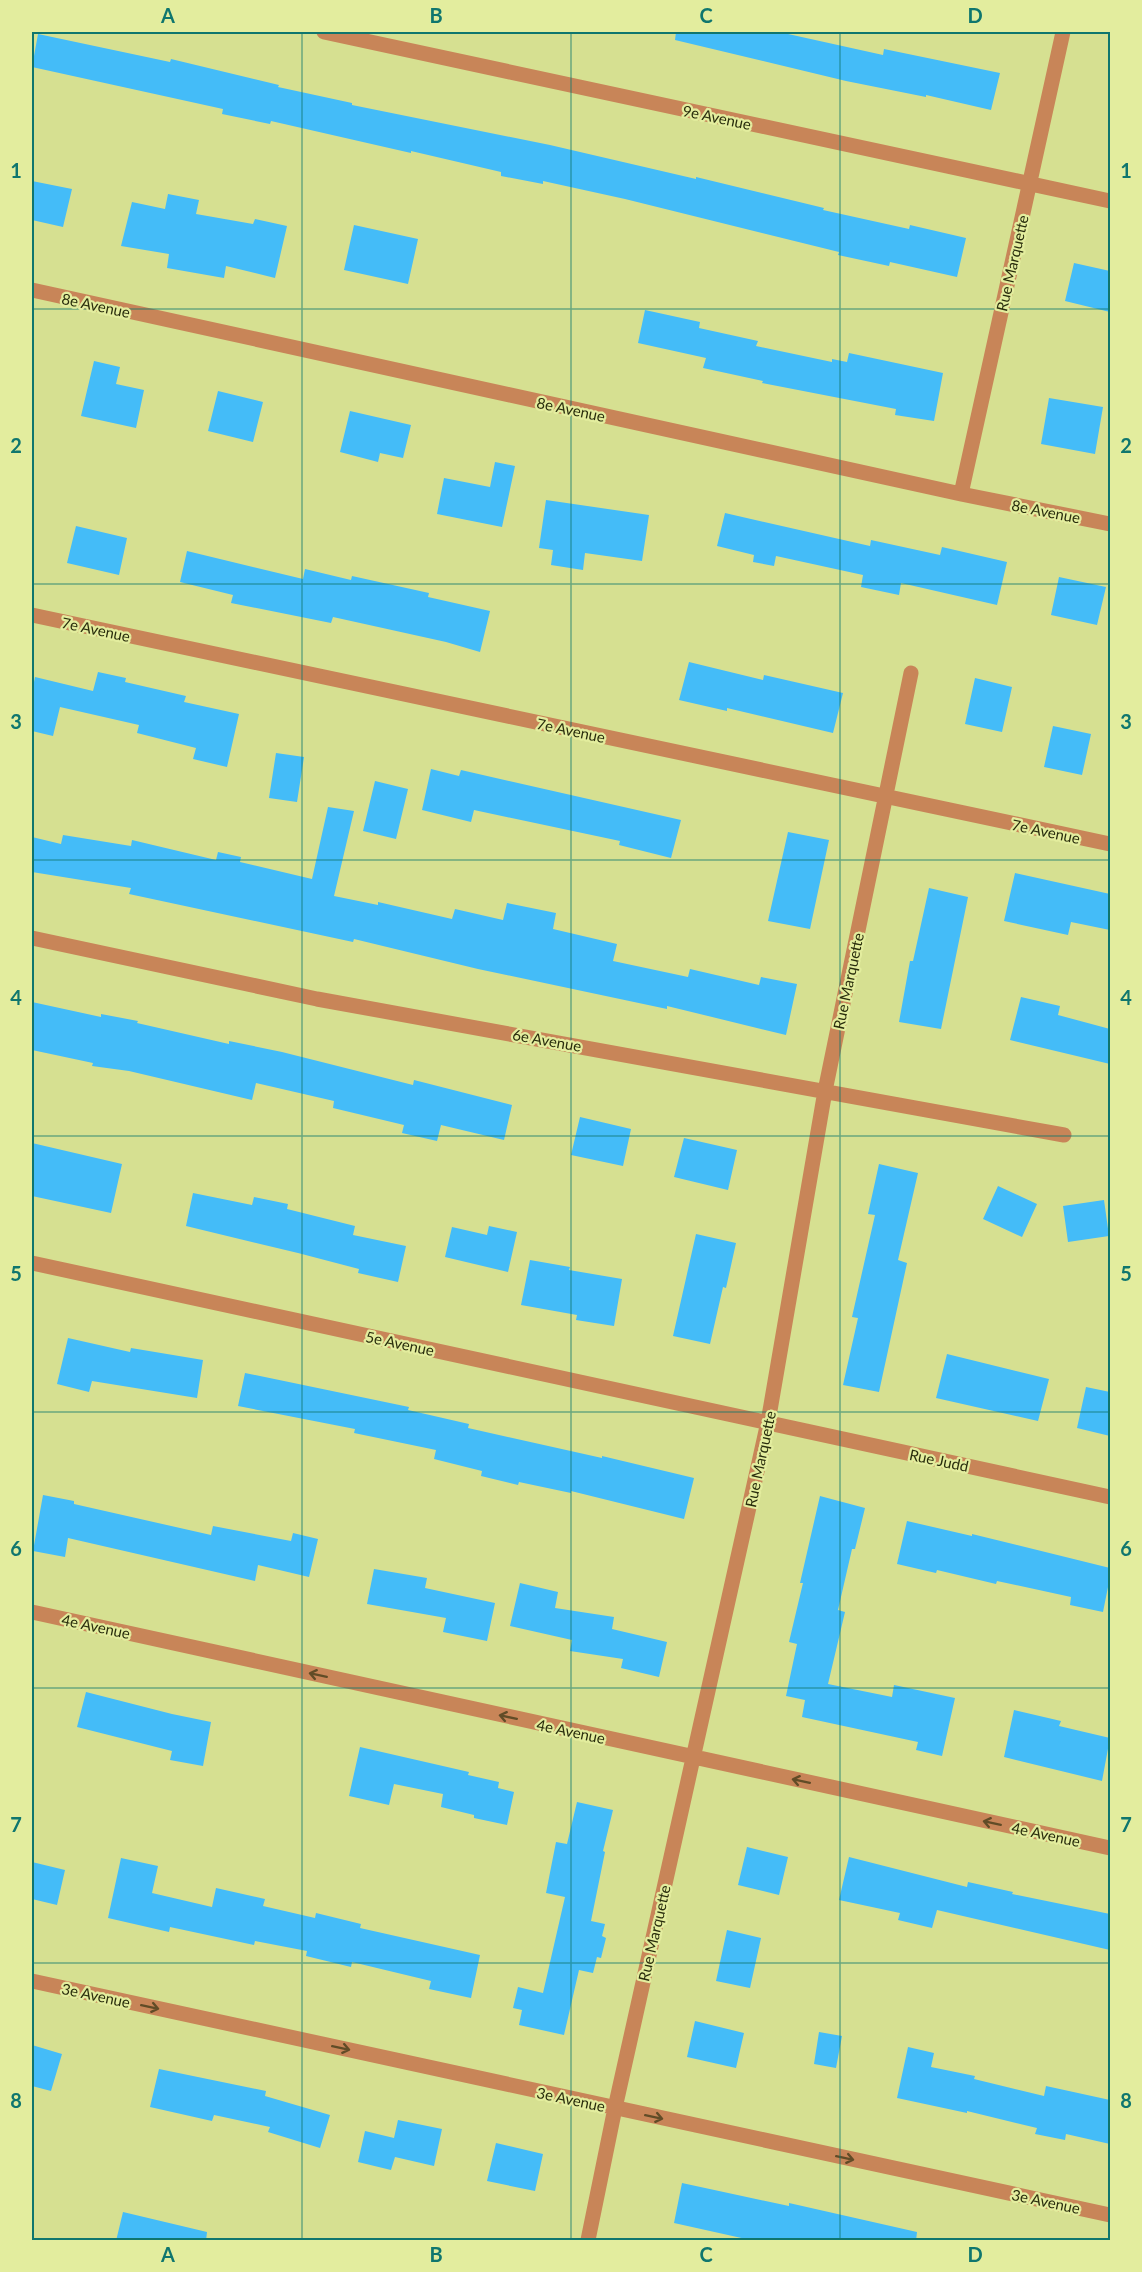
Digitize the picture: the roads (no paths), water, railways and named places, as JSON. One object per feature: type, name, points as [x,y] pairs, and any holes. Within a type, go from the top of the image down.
[{"type":"street","name":"9e Avenue","points":[[324,32],[1110,201]]},
{"type":"street","name":"Rue Marquette","points":[[961,494],[1063,32]]},
{"type":"street","name":"8e Avenue","points":[[32,290],[961,494],[1110,524]]},
{"type":"street","name":"7e Avenue","points":[[32,615],[1110,844]]},
{"type":"street","name":"Rue Marquette","points":[[588,2241],[615,2108],[768,1422],[825,1091],[911,674]]},
{"type":"street","name":"6e Avenue","points":[[32,938],[316,999],[1064,1135]]},
{"type":"street","name":"5e Avenue","points":[[32,1263],[768,1422]]},
{"type":"street","name":"Rue Judd","points":[[768,1422],[1110,1497]]},
{"type":"street","name":"4e Avenue","points":[[32,1612],[1110,1848]]},
{"type":"street","name":"3e Avenue","points":[[32,1981],[1110,2215]]}]
